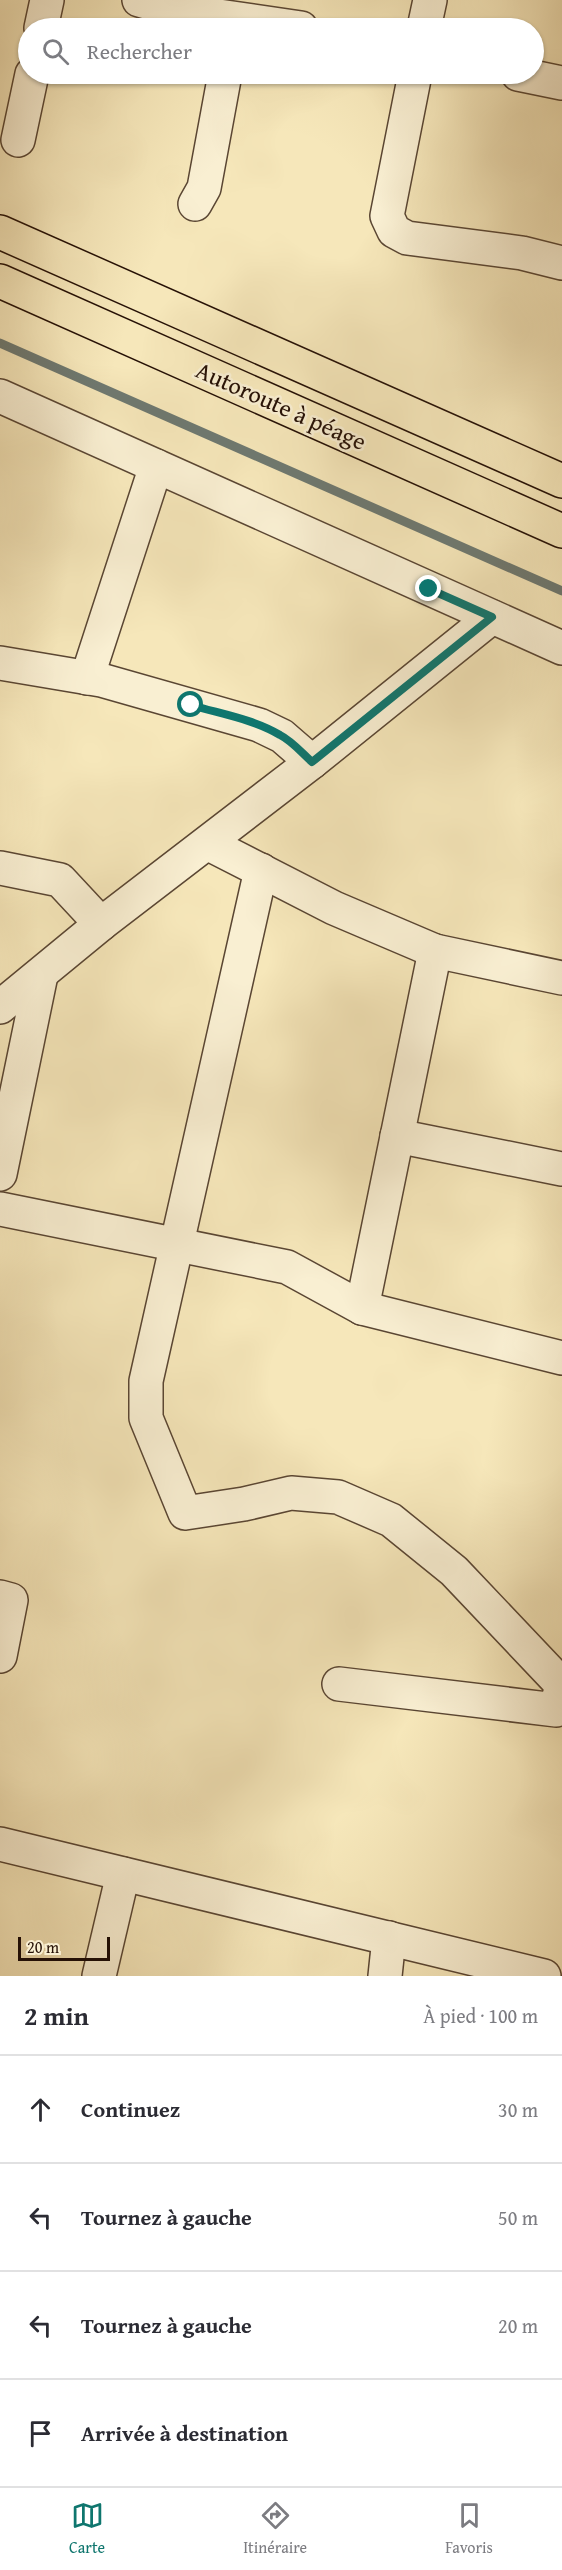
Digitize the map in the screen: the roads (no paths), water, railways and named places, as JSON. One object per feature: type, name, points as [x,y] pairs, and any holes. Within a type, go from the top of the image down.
[{"type":"highway","points":[[0,232],[562,481]]},
{"type":"highway","name":"Autoroute à péage","points":[[0,281],[562,531]]},
{"type":"street","points":[[43,18],[47,0]]},
{"type":"street","points":[[139,0],[209,18]]},
{"type":"street","points":[[426,18],[430,0]]},
{"type":"street","points":[[544,79],[562,83]]},
{"type":"street","points":[[18,140],[30,84]]},
{"type":"street","points":[[195,204],[204,188],[223,84]]},
{"type":"street","points":[[413,84],[387,216],[394,231],[407,238],[522,253],[562,262]]},
{"type":"street","points":[[0,396],[562,648]]},
{"type":"street","points":[[87,678],[156,466]]},
{"type":"street","points":[[0,1006],[101,924],[209,844],[492,617]]},
{"type":"street","points":[[0,663],[87,678],[259,724],[282,736],[312,762]]},
{"type":"street","points":[[209,844],[334,908],[435,951],[562,978]]},
{"type":"street","points":[[0,868],[60,880],[101,924]]},
{"type":"street","points":[[261,870],[146,1381],[146,1418],[185,1513],[244,1504],[291,1493],[338,1497],[391,1520],[454,1571],[562,1685],[556,1710],[339,1684]]},
{"type":"street","points":[[362,1308],[435,951]]},
{"type":"street","points":[[0,1174],[41,975]]},
{"type":"street","points":[[396,1136],[562,1169]]},
{"type":"street","points":[[0,1209],[287,1268],[362,1308],[562,1358]]},
{"type":"street","points":[[0,1597],[11,1600],[0,1656]]},
{"type":"street","points":[[0,1844],[544,1976]]},
{"type":"street","points":[[99,1976],[123,1874]]},
{"type":"street","points":[[385,1976],[389,1938]]},
{"type":"waterway","points":[[0,343],[562,591]]}]
